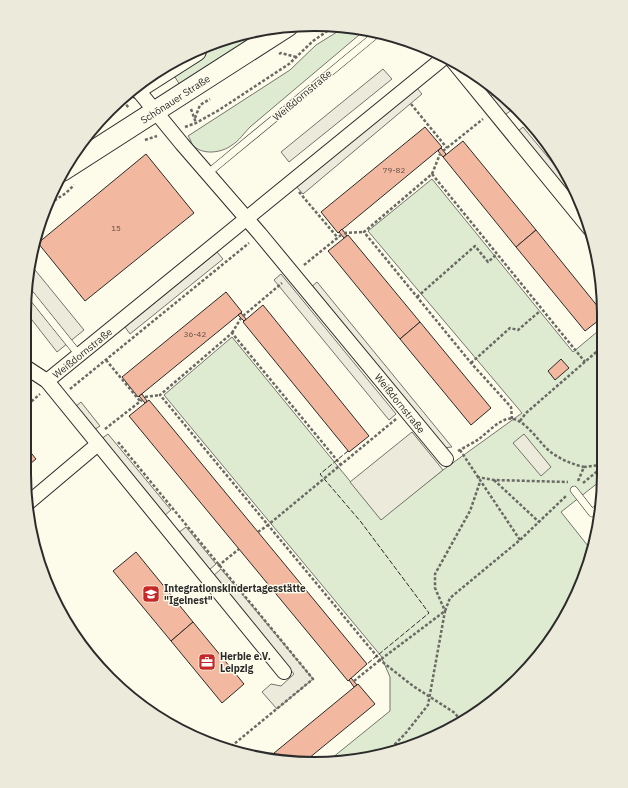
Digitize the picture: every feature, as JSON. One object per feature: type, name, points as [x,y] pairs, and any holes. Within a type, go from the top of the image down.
[{"type":"main road","name":"Schönauer Straße","points":[[144,98],[272,34]]},
{"type":"main road","name":"Schönauer Straße","points":[[81,154],[181,64]]},
{"type":"street","name":"Weißdornstraße","points":[[47,381],[440,61]]},
{"type":"street","points":[[463,74],[579,215]]},
{"type":"street","name":"Weißdornstraße","points":[[144,98],[247,218],[446,460]]},
{"type":"street","name":"Weißdornstraße","points":[[31,371],[47,381],[284,672]]},
{"type":"street","points":[[32,499],[98,444]]},
{"type":"lane","name":"Weißdornstraße","points":[[208,174],[373,37]]},
{"type":"lane","points":[[32,296],[79,355]]},
{"type":"lane","points":[[575,487],[592,513],[595,510]]},
{"type":"path","points":[[191,108],[196,123],[219,110],[288,64],[296,58],[312,41],[326,32]]},
{"type":"path","points":[[274,57],[281,52],[296,58]]},
{"type":"path","points":[[402,93],[447,148]]},
{"type":"path","points":[[195,118],[200,105],[212,97]]},
{"type":"path","points":[[344,232],[364,232],[432,174],[442,153],[493,110]]},
{"type":"path","points":[[432,174],[585,362]]},
{"type":"path","points":[[291,182],[338,238]]},
{"type":"path","points":[[364,232],[471,363],[511,407],[512,419]]},
{"type":"path","points":[[60,398],[260,234]]},
{"type":"path","points":[[145,397],[160,395],[232,333],[242,317],[341,235]]},
{"type":"path","points":[[417,297],[475,246],[488,262],[497,254]]},
{"type":"path","points":[[471,363],[510,328],[518,330],[540,312]]},
{"type":"path","points":[[232,333],[341,465]]},
{"type":"path","points":[[520,421],[526,413],[597,351]]},
{"type":"path","points":[[106,360],[140,401]]},
{"type":"path","points":[[31,402],[39,396],[47,381]]},
{"type":"path","points":[[160,395],[380,660],[413,686],[455,713],[458,718]]},
{"type":"path","points":[[258,532],[406,410]]},
{"type":"path","points":[[446,460],[479,439],[499,423],[512,419],[520,421],[553,454],[572,464],[584,466],[597,465]]},
{"type":"path","points":[[460,450],[520,540]]},
{"type":"path","points":[[477,476],[494,480],[536,482],[564,481],[575,487],[584,466]]},
{"type":"path","points":[[494,480],[539,522]]},
{"type":"path","points":[[446,611],[435,588],[435,574],[470,511],[480,482]]},
{"type":"path","points":[[394,745],[405,734],[428,705],[446,611],[450,598],[520,540],[562,501]]},
{"type":"path","points":[[205,576],[239,549]]},
{"type":"path","points":[[354,681],[446,611]]},
{"type":"green space","points":[[337,32],[360,34],[250,127],[235,143],[228,148],[206,152],[196,148],[192,144],[188,136],[290,70],[316,45]]},
{"type":"green space","points":[[254,37],[180,85],[173,74],[202,55],[223,46]]},
{"type":"green space","points":[[432,179],[573,352],[597,332],[596,484],[561,512],[587,545],[582,565],[568,599],[559,616],[527,661],[501,687],[486,699],[456,719],[439,728],[405,742],[369,752],[335,756],[390,711],[390,677],[381,656],[164,395],[232,337],[381,519],[443,470],[522,413],[368,231]]},
{"type":"shaded area","points":[[383,69],[392,79],[289,162],[281,152]]},
{"type":"shaded area","points":[[416,87],[422,94],[303,194],[296,186]]},
{"type":"shaded area","points":[[493,95],[511,111],[503,116],[489,98]]},
{"type":"shaded area","points":[[523,127],[553,163],[571,195],[517,132]]},
{"type":"shaded area","points":[[217,252],[223,259],[130,334],[125,327]]},
{"type":"shaded area","points":[[34,269],[84,330],[57,352],[31,319]]},
{"type":"shaded area","points":[[281,274],[396,414],[389,420],[274,280]]},
{"type":"shaded area","points":[[317,282],[452,447],[442,448],[310,288]]},
{"type":"shaded area","points":[[81,402],[100,426],[94,430],[75,407]]},
{"type":"shaded area","points":[[412,432],[443,470],[381,520],[350,482]]},
{"type":"shaded area","points":[[108,434],[171,510],[164,516],[101,439]]},
{"type":"shaded area","points":[[524,434],[551,467],[541,476],[513,443]]},
{"type":"shaded area","points":[[186,527],[216,564],[209,570],[178,533]]},
{"type":"shaded area","points":[[221,569],[313,679],[277,709],[262,692],[271,684],[281,686],[294,674],[213,576]]},
{"type":"building","points":[[425,127],[442,147],[338,233],[321,212]]},
{"type":"building","points":[[463,141],[536,230],[516,247],[443,157]]},
{"type":"building","points":[[441,148],[446,154],[443,157],[438,151]]},
{"type":"building","points":[[146,154],[194,213],[85,301],[40,245],[41,240]]},
{"type":"building","points":[[342,229],[347,236],[344,238],[339,232]]},
{"type":"building","points":[[536,230],[597,305],[597,322],[585,331],[516,247]]},
{"type":"building","points":[[348,235],[420,322],[400,339],[328,251]]},
{"type":"building","points":[[226,292],[242,312],[138,397],[122,377]]},
{"type":"building","points":[[263,305],[369,436],[349,452],[243,322]]},
{"type":"building","points":[[241,313],[246,319],[244,321],[238,315]]},
{"type":"building","points":[[420,322],[491,408],[471,425],[400,339]]},
{"type":"building","points":[[561,359],[569,368],[555,380],[548,371]]},
{"type":"building","points":[[142,394],[147,401],[145,403],[139,396]]},
{"type":"building","points":[[149,400],[367,664],[348,681],[129,416]]},
{"type":"building","points":[[31,453],[36,459],[31,463]]},
{"type":"building","points":[[136,552],[193,622],[171,641],[113,571]]},
{"type":"building","name":"Herbie e.V. Leipzig","points":[[193,622],[244,684],[222,703],[171,641]]},
{"type":"building","points":[[351,678],[357,685],[354,687],[349,680]]},
{"type":"building","points":[[358,684],[375,704],[311,757],[273,754]]},
{"type":"fence","points":[[348,451],[320,474],[361,522],[429,613],[367,664]]},
{"type":"place","name":"Integrationskindertagesstätte \"Igelnest\"","points":[[151,594]]},
{"type":"place","name":"Herbie e.V. Leipzig","points":[[207,662]]}]
